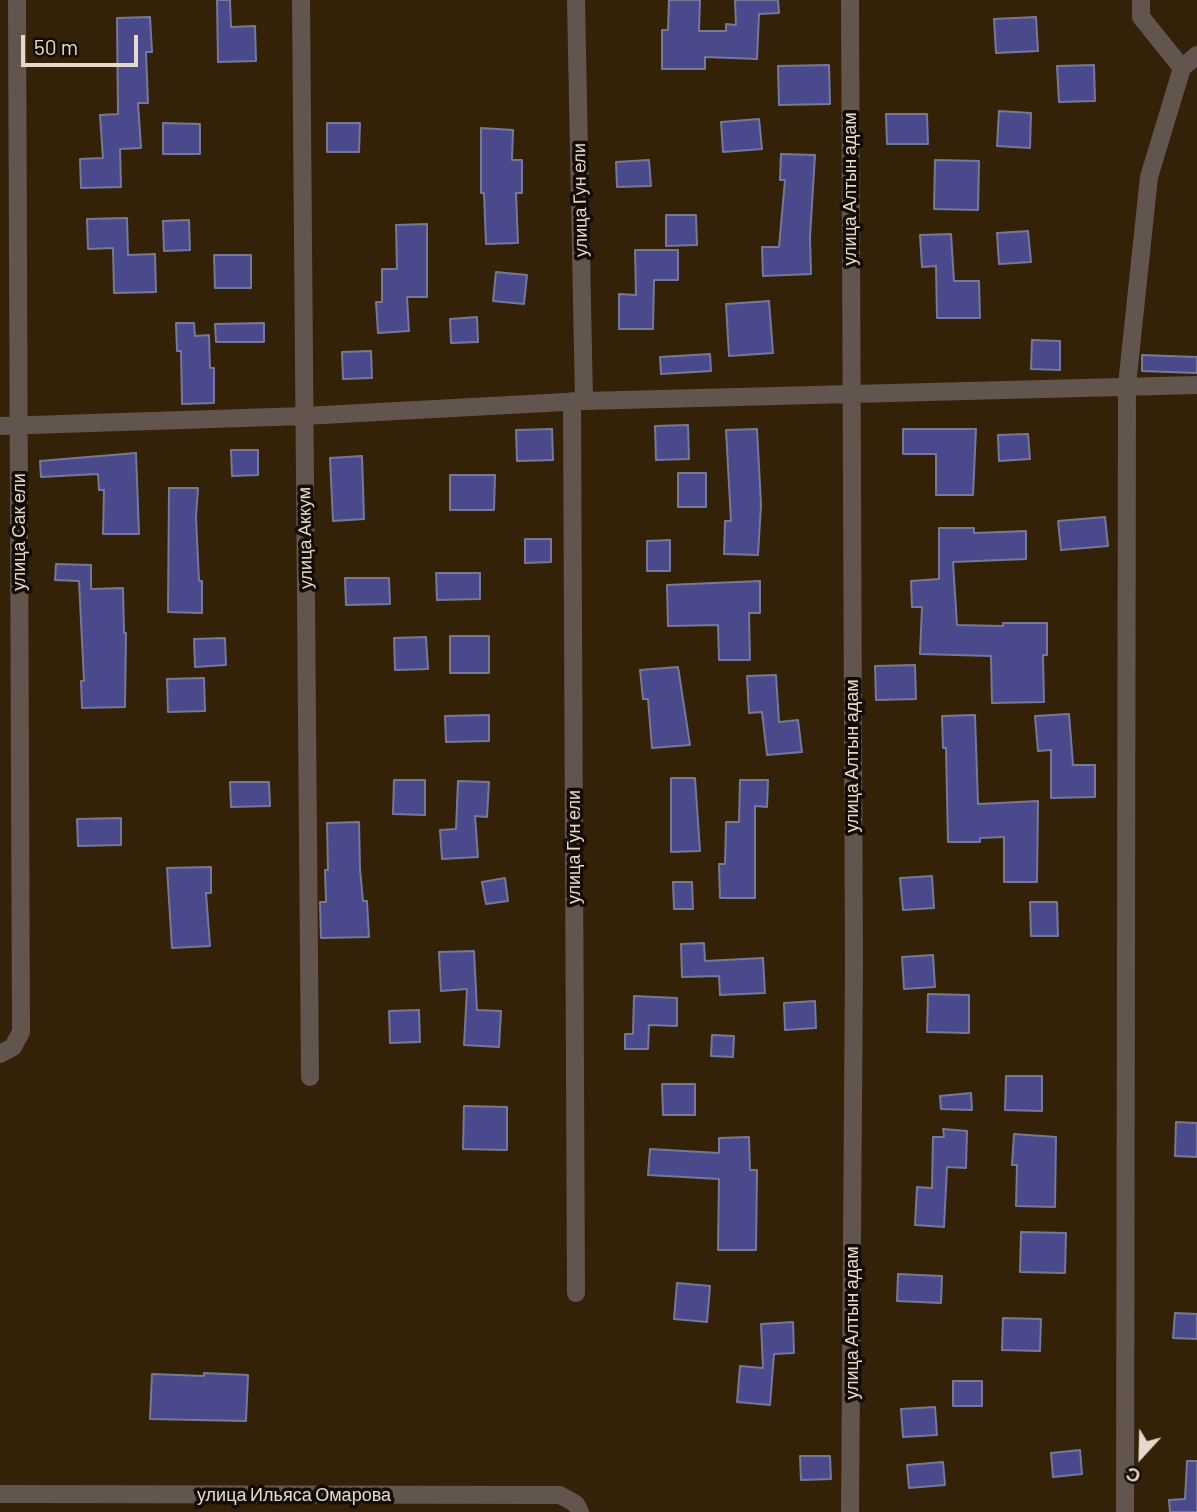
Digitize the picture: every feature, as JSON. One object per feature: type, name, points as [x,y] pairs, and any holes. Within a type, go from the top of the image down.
[{"type":"street","name":"улица Сак ели","points":[[0,1054],[13,1047],[20,1032],[17,0]]},
{"type":"street","name":"улица Аккум","points":[[301,0],[310,1077]]},
{"type":"street","name":"улица Гун ели","points":[[576,0],[576,1293]]},
{"type":"street","name":"улица Алтын адам","points":[[850,0],[849,393],[854,965],[850,1512]]},
{"type":"street","points":[[1141,0],[1141,16],[1182,68]]},
{"type":"street","points":[[1125,1512],[1127,385],[1149,177],[1182,68],[1197,55]]},
{"type":"street","points":[[0,426],[304,416],[578,401],[1197,385]]},
{"type":"street","name":"улица Ильяса Омарова","points":[[0,1494],[560,1495],[576,1504],[580,1512]]},
{"type":"building","points":[[217,0],[230,0],[231,27],[255,26],[256,61],[218,62]]},
{"type":"building","points":[[669,0],[700,0],[699,31],[726,31],[726,24],[736,25],[735,0],[778,0],[779,13],[759,14],[757,59],[705,57],[705,69],[662,69],[662,30],[668,30]]},
{"type":"building","points":[[150,17],[152,52],[146,52],[148,103],[138,103],[141,148],[120,149],[121,187],[81,188],[80,159],[103,158],[100,115],[118,114],[117,18]]},
{"type":"building","points":[[1036,17],[1038,51],[996,53],[994,19]]},
{"type":"building","points":[[829,65],[830,104],[779,105],[778,66]]},
{"type":"building","points":[[1094,65],[1095,101],[1059,102],[1057,66]]},
{"type":"building","points":[[999,111],[1031,113],[1030,148],[997,146]]},
{"type":"building","points":[[886,114],[927,114],[928,144],[887,144]]},
{"type":"building","points":[[759,119],[762,149],[723,152],[721,122]]},
{"type":"building","points":[[163,123],[200,124],[200,154],[163,154]]},
{"type":"building","points":[[327,123],[360,123],[359,152],[327,152]]},
{"type":"building","points":[[481,128],[513,130],[512,160],[522,160],[522,193],[516,193],[518,243],[486,244],[484,193],[481,193]]},
{"type":"building","points":[[781,154],[815,155],[810,237],[811,274],[763,276],[762,247],[779,247],[785,180],[780,180]]},
{"type":"building","points":[[649,160],[651,186],[617,187],[616,162]]},
{"type":"building","points":[[935,160],[979,161],[978,210],[934,209]]},
{"type":"building","points":[[666,215],[696,215],[697,245],[666,246]]},
{"type":"building","points":[[127,218],[128,255],[155,254],[156,292],[114,293],[113,248],[88,249],[87,219]]},
{"type":"building","points":[[189,220],[190,250],[164,251],[163,221]]},
{"type":"building","points":[[427,224],[427,297],[407,297],[409,331],[378,333],[376,302],[382,302],[382,269],[397,269],[396,225]]},
{"type":"building","points":[[1028,231],[1031,262],[999,264],[997,233]]},
{"type":"building","points":[[951,234],[954,281],[979,281],[980,318],[937,318],[936,266],[922,267],[920,235]]},
{"type":"building","points":[[635,250],[678,250],[678,280],[654,280],[653,329],[619,329],[619,294],[636,295]]},
{"type":"building","points":[[214,255],[251,255],[251,288],[215,288]]},
{"type":"building","points":[[496,272],[527,275],[524,304],[493,301]]},
{"type":"building","points":[[769,301],[773,353],[729,356],[726,304]]},
{"type":"building","points":[[477,317],[478,342],[451,343],[450,319]]},
{"type":"building","points":[[176,323],[194,323],[195,336],[209,335],[210,368],[214,368],[214,403],[182,404],[181,351],[177,351]]},
{"type":"building","points":[[264,323],[264,342],[216,342],[215,324]]},
{"type":"building","points":[[1032,340],[1060,341],[1060,370],[1031,369]]},
{"type":"building","points":[[371,351],[372,378],[343,379],[342,352]]},
{"type":"building","points":[[710,354],[711,371],[661,374],[660,357]]},
{"type":"building","points":[[1142,355],[1197,357],[1197,373],[1142,371]]},
{"type":"building","points":[[688,425],[689,459],[656,460],[655,426]]},
{"type":"building","points":[[552,429],[553,460],[517,461],[516,430]]},
{"type":"building","points":[[757,429],[761,505],[758,555],[724,554],[725,521],[731,521],[726,430]]},
{"type":"building","points":[[903,429],[976,429],[973,495],[936,495],[936,454],[903,454]]},
{"type":"building","points":[[1028,434],[1030,459],[999,461],[998,435]]},
{"type":"building","points":[[231,450],[258,450],[258,475],[232,476]]},
{"type":"building","points":[[136,453],[139,534],[103,534],[104,490],[99,490],[98,474],[41,477],[40,461]]},
{"type":"building","points":[[362,456],[364,519],[333,521],[330,458]]},
{"type":"building","points":[[678,473],[706,473],[706,507],[678,507]]},
{"type":"building","points":[[450,475],[495,475],[494,510],[450,510]]},
{"type":"building","points":[[169,488],[198,488],[196,517],[202,613],[168,612]]},
{"type":"building","points":[[1105,517],[1108,546],[1061,550],[1058,521]]},
{"type":"building","points":[[939,528],[974,528],[974,533],[1026,531],[1026,559],[953,562],[957,625],[1047,623],[1047,655],[1043,655],[1044,702],[992,703],[991,656],[920,654],[922,607],[912,607],[911,581],[939,579]]},
{"type":"building","points":[[525,539],[551,539],[551,562],[525,563]]},
{"type":"building","points":[[670,540],[670,571],[647,571],[647,541]]},
{"type":"building","points":[[56,564],[91,565],[91,589],[123,588],[126,633],[125,707],[82,708],[81,681],[84,681],[79,581],[55,580]]},
{"type":"building","points":[[436,573],[480,573],[480,599],[437,600]]},
{"type":"building","points":[[345,578],[389,578],[390,604],[346,605]]},
{"type":"building","points":[[760,581],[760,613],[749,613],[750,660],[719,660],[718,625],[668,626],[667,585]]},
{"type":"building","points":[[450,636],[489,636],[489,673],[450,673]]},
{"type":"building","points":[[426,637],[428,669],[395,670],[394,638]]},
{"type":"building","points":[[225,638],[226,665],[195,667],[194,639]]},
{"type":"building","points":[[915,665],[916,699],[876,700],[875,666]]},
{"type":"building","points":[[678,667],[690,745],[652,748],[648,699],[643,699],[640,670]]},
{"type":"building","points":[[776,675],[779,722],[798,720],[802,752],[767,755],[762,712],[749,713],[747,676]]},
{"type":"building","points":[[204,678],[205,711],[168,712],[167,679]]},
{"type":"building","points":[[1069,714],[1073,765],[1095,765],[1095,797],[1051,798],[1051,750],[1038,751],[1035,716]]},
{"type":"building","points":[[489,715],[489,741],[446,742],[445,716]]},
{"type":"building","points":[[975,715],[978,804],[1038,801],[1037,882],[1004,882],[1004,837],[980,838],[980,842],[948,842],[946,748],[943,748],[942,716]]},
{"type":"building","points":[[671,778],[695,778],[700,851],[671,852]]},
{"type":"building","points":[[394,780],[425,780],[425,815],[393,814]]},
{"type":"building","points":[[740,780],[768,780],[767,807],[755,806],[755,898],[720,898],[719,864],[725,864],[726,822],[739,822]]},
{"type":"building","points":[[458,781],[489,782],[487,817],[475,816],[478,857],[442,859],[440,830],[456,829]]},
{"type":"building","points":[[230,782],[269,782],[270,806],[231,807]]},
{"type":"building","points":[[121,818],[121,845],[78,846],[77,819]]},
{"type":"building","points":[[359,822],[360,869],[363,901],[367,901],[369,937],[321,938],[320,902],[326,902],[325,870],[328,870],[327,823]]},
{"type":"building","points":[[211,867],[211,893],[206,893],[210,946],[172,948],[167,868]]},
{"type":"building","points":[[932,876],[934,908],[903,910],[900,878]]},
{"type":"building","points":[[505,878],[508,901],[486,904],[482,882]]},
{"type":"building","points":[[673,882],[692,882],[693,909],[674,909]]},
{"type":"building","points":[[1030,902],[1057,902],[1058,936],[1031,936]]},
{"type":"building","points":[[704,943],[705,961],[763,958],[765,993],[720,995],[719,976],[682,977],[681,944]]},
{"type":"building","points":[[474,951],[477,1010],[501,1011],[499,1047],[464,1045],[467,989],[441,991],[439,952]]},
{"type":"building","points":[[933,955],[935,987],[904,989],[902,957]]},
{"type":"building","points":[[928,994],[969,995],[969,1033],[927,1032]]},
{"type":"building","points":[[634,996],[677,998],[677,1026],[649,1025],[648,1049],[625,1049],[625,1034],[633,1034]]},
{"type":"building","points":[[815,1001],[816,1028],[785,1030],[784,1003]]},
{"type":"building","points":[[419,1010],[420,1042],[390,1043],[389,1011]]},
{"type":"building","points":[[712,1035],[734,1036],[733,1057],[711,1056]]},
{"type":"building","points":[[1006,1076],[1042,1076],[1042,1111],[1005,1110]]},
{"type":"building","points":[[662,1084],[695,1084],[695,1115],[663,1115]]},
{"type":"building","points":[[971,1093],[972,1110],[941,1109],[940,1096]]},
{"type":"building","points":[[464,1106],[507,1107],[507,1150],[463,1149]]},
{"type":"building","points":[[1176,1122],[1197,1123],[1197,1157],[1175,1156]]},
{"type":"building","points":[[943,1129],[967,1131],[966,1168],[947,1167],[944,1227],[915,1225],[917,1187],[932,1188],[933,1137],[944,1137]]},
{"type":"building","points":[[1014,1134],[1056,1137],[1055,1207],[1016,1206],[1017,1165],[1012,1165]]},
{"type":"building","points":[[749,1137],[750,1170],[757,1170],[756,1250],[718,1250],[719,1179],[648,1175],[650,1149],[719,1153],[719,1138]]},
{"type":"building","points":[[1021,1232],[1066,1233],[1065,1273],[1020,1272]]},
{"type":"building","points":[[898,1274],[942,1276],[941,1303],[897,1301]]},
{"type":"building","points":[[677,1283],[710,1286],[707,1322],[674,1319]]},
{"type":"building","points":[[1175,1313],[1197,1314],[1197,1339],[1173,1338]]},
{"type":"building","points":[[1003,1318],[1041,1319],[1040,1351],[1002,1350]]},
{"type":"building","points":[[793,1322],[794,1353],[774,1354],[770,1405],[737,1402],[740,1366],[763,1368],[761,1324]]},
{"type":"building","points":[[204,1373],[248,1375],[246,1421],[150,1419],[152,1374],[204,1376]]},
{"type":"building","points":[[953,1381],[982,1381],[982,1406],[953,1406]]},
{"type":"building","points":[[935,1407],[937,1435],[903,1437],[901,1409]]},
{"type":"building","points":[[1080,1450],[1082,1474],[1053,1477],[1051,1453]]},
{"type":"building","points":[[800,1456],[830,1456],[831,1479],[801,1480]]},
{"type":"building","points":[[1187,1461],[1197,1461],[1197,1512],[1170,1512],[1169,1500],[1185,1499]]},
{"type":"building","points":[[943,1462],[945,1485],[909,1488],[907,1465]]}]
